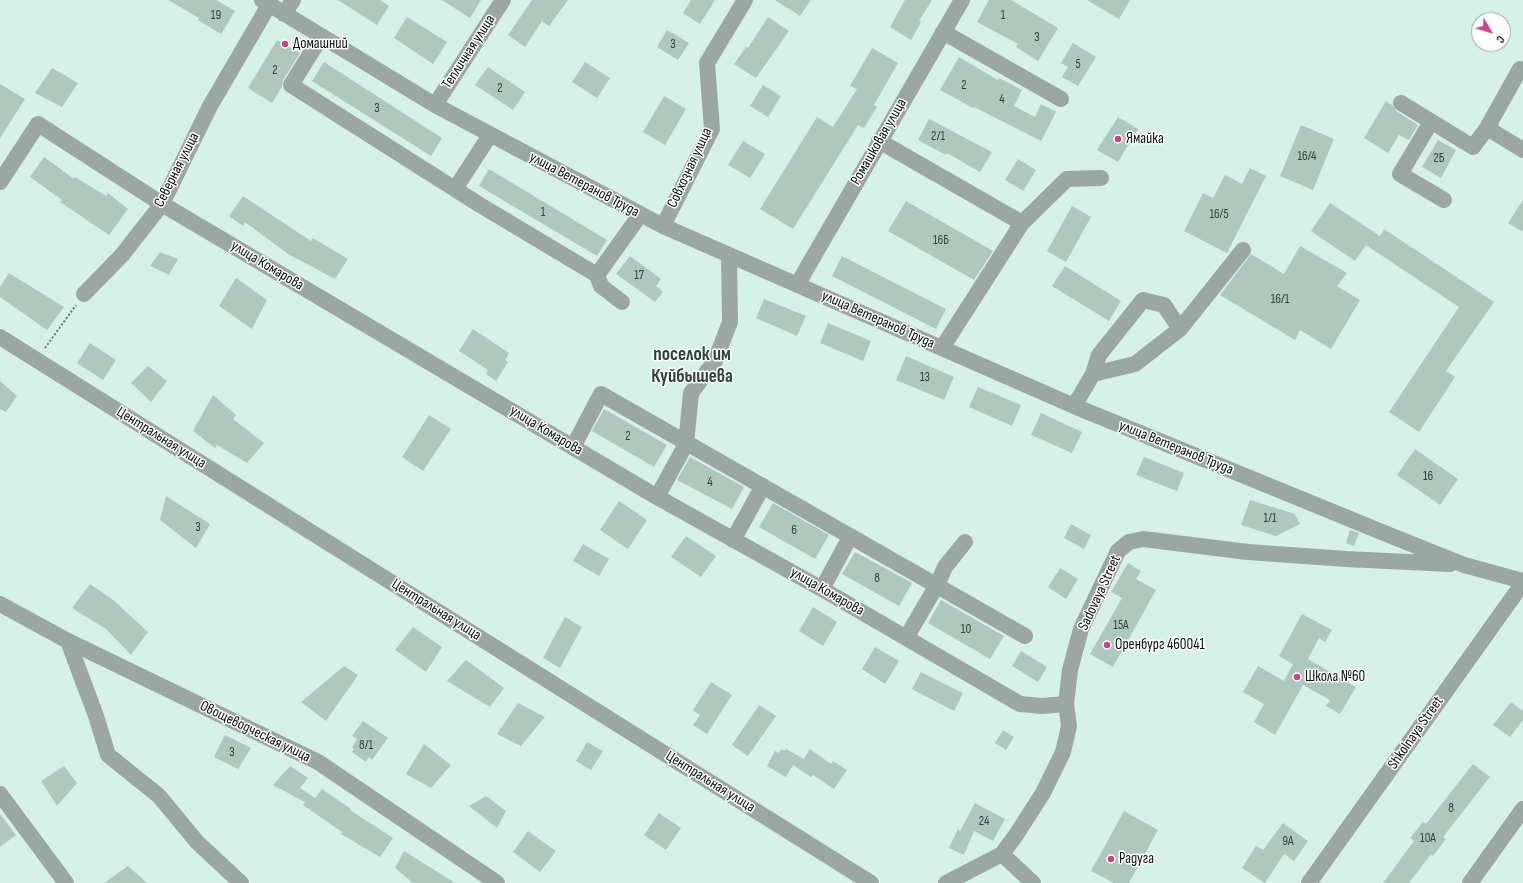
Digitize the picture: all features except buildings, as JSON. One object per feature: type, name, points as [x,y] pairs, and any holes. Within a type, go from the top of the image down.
[{"type":"street","points":[[284,14],[293,0]]},
{"type":"street","name":"Тепличная улица","points":[[436,104],[503,0]]},
{"type":"street","name":"Совхозная улица","points":[[663,226],[712,129],[707,63],[745,0]]},
{"type":"street","name":"Ромашковая улица","points":[[797,285],[962,0]]},
{"type":"street","name":"улица Ветеранов Труда","points":[[265,2],[320,37],[490,135],[663,226],[1074,406],[1464,565],[1523,582]]},
{"type":"street","name":"Северная улица","points":[[84,294],[122,255],[162,204],[210,106],[265,2]]},
{"type":"street","points":[[943,32],[1061,99]]},
{"type":"street","points":[[320,37],[291,85],[597,275],[601,286],[622,302]]},
{"type":"street","points":[[1401,103],[1473,147],[1487,128],[1520,69]]},
{"type":"street","points":[[1431,122],[1400,174],[1444,200]]},
{"type":"street","name":"улица Комарова","points":[[0,182],[38,124],[162,204],[572,447],[657,497],[822,589],[1020,704],[1042,706],[1066,704]]},
{"type":"street","points":[[1487,128],[1523,150]]},
{"type":"street","points":[[455,188],[490,135]]},
{"type":"street","points":[[879,141],[1022,223]]},
{"type":"street","points":[[942,348],[1022,223],[1067,179],[1101,178]]},
{"type":"street","points":[[597,275],[640,215]]},
{"type":"street","points":[[1093,374],[1135,364],[1180,329],[1243,250]]},
{"type":"street","points":[[657,497],[686,444],[691,393],[715,361],[730,322],[729,255]]},
{"type":"street","points":[[1074,406],[1093,374],[1099,355],[1143,300],[1164,305],[1180,329]]},
{"type":"street","name":"Центральная улица","points":[[0,337],[871,883]]},
{"type":"street","points":[[572,447],[601,394],[686,444],[763,486],[1025,636]]},
{"type":"street","points":[[733,540],[763,486]]},
{"type":"street","points":[[822,589],[850,537]]},
{"type":"street","name":"Sadovaya Street","points":[[946,883],[1002,854],[1016,835],[1042,793],[1063,752],[1068,726],[1066,704],[1070,670],[1081,629],[1118,551],[1129,542],[1143,539],[1248,552],[1324,558],[1464,565]]},
{"type":"street","points":[[906,638],[937,585],[945,567],[966,542]]},
{"type":"street","name":"Shkolnaya Street","points":[[1309,883],[1523,582]]},
{"type":"street","name":"Овощеводческая улица","points":[[0,604],[68,641],[318,762],[497,883]]},
{"type":"street","points":[[68,641],[96,716],[108,755],[158,796],[197,842],[241,883]]},
{"type":"street","points":[[0,794],[66,883]]},
{"type":"street","points":[[1470,883],[1523,809]]},
{"type":"street","points":[[1002,854],[1034,883]]},
{"type":"path","points":[[37,360],[84,294]]},
{"type":"place","name":"Домашний","points":[[285,44]]},
{"type":"place","name":"Ямайка","points":[[1118,139]]},
{"type":"place","name":"Оренбург 460041","points":[[1107,645]]},
{"type":"place","name":"Школа №60","points":[[1297,677]]},
{"type":"place","name":"Радуга","points":[[1111,859]]},
{"type":"district","name":"поселок им Куйбышева","points":[[692,366]]}]
